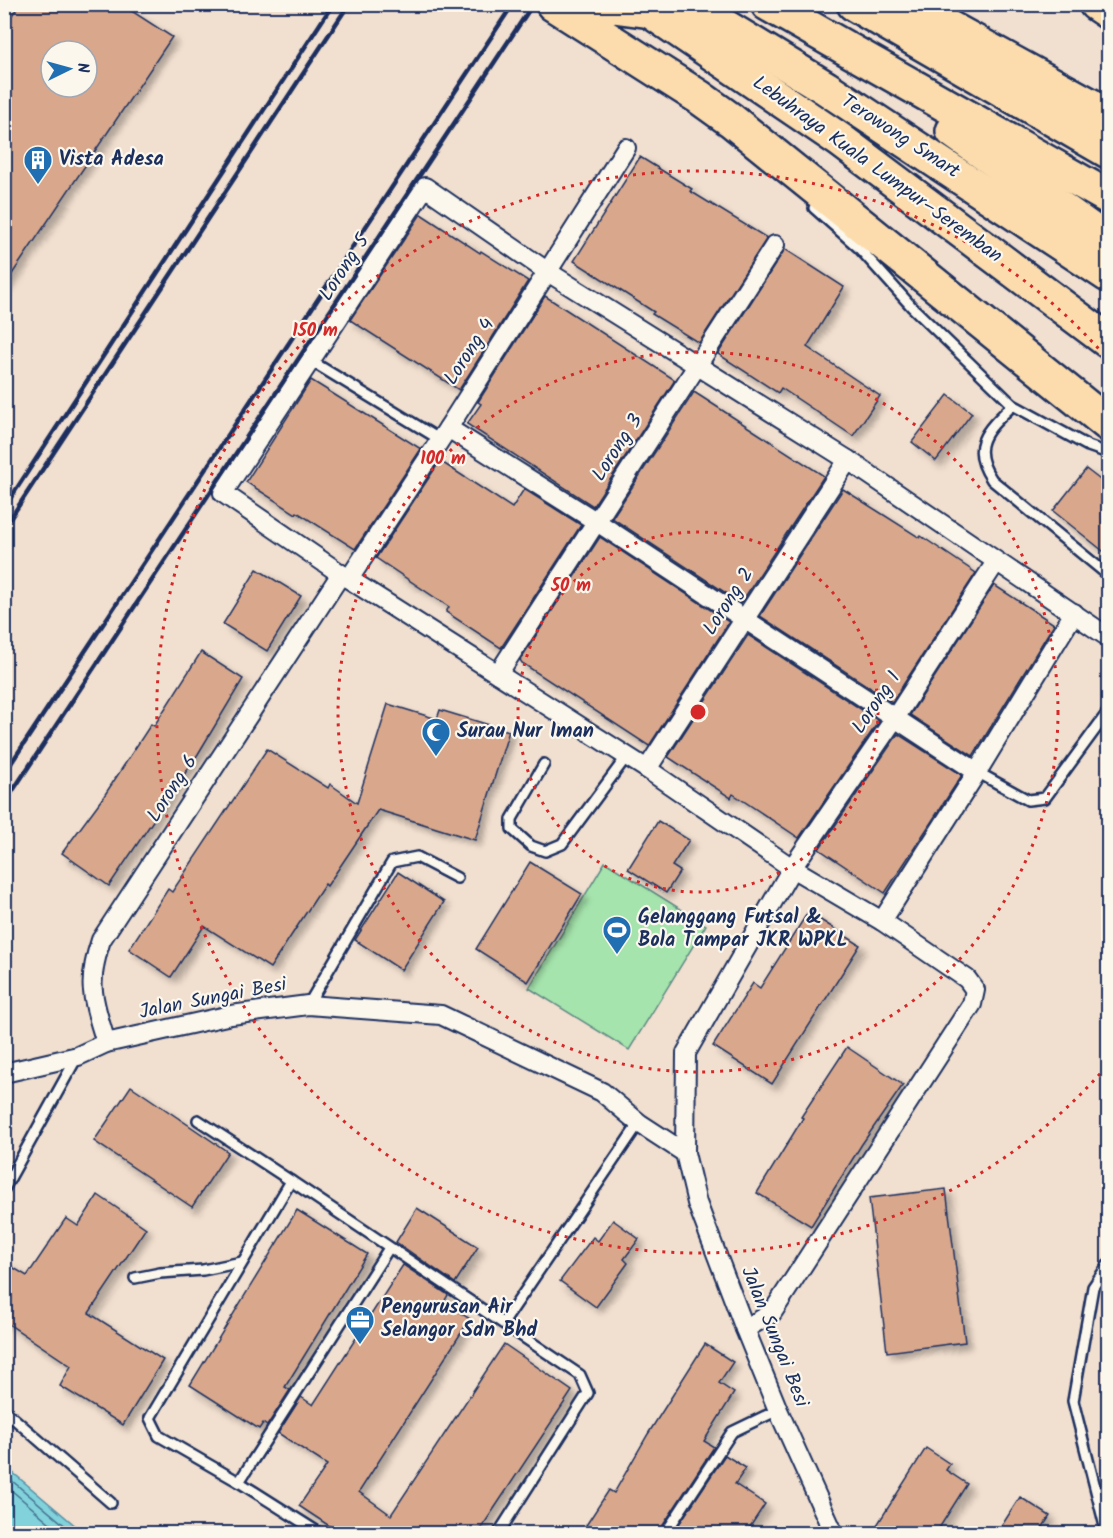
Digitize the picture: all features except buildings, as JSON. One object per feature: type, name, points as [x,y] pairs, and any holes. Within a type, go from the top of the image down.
[{"type":"highway","points":[[553,4],[731,120],[1108,424]]},
{"type":"highway","points":[[598,4],[646,8]]},
{"type":"highway","name":"Terowong Smart","points":[[688,4],[826,88],[1108,275]]},
{"type":"highway","points":[[768,4],[1108,197]]},
{"type":"highway","points":[[854,4],[1108,151]]},
{"type":"highway","points":[[906,4],[1108,115]]},
{"type":"highway","points":[[1096,4],[1108,12]]},
{"type":"highway","name":"Lebuhraya Kuala Lumpur–Seremban","points":[[646,8],[840,140],[1108,341]]},
{"type":"highway","name":"Terowong Smart","points":[[828,40],[1108,242]]},
{"type":"street","name":"Lorong 4","points":[[345,576],[444,434],[626,148]]},
{"type":"street","name":"Lorong 5","points":[[345,576],[223,493],[425,187],[548,272]]},
{"type":"street","name":"Lorong 3","points":[[498,674],[775,245]]},
{"type":"street","points":[[548,272],[848,460],[1108,637]]},
{"type":"street","points":[[444,434],[597,522],[977,772]]},
{"type":"street","name":"Lorong 2","points":[[647,769],[848,460]]},
{"type":"street","name":"Lorong 1","points":[[792,868],[895,717],[996,562]]},
{"type":"street","points":[[345,576],[647,769],[792,868],[882,921],[967,979],[975,990],[972,1004],[772,1313],[745,1329]]},
{"type":"street","name":"Lorong 6","points":[[106,1043],[92,994],[93,966],[101,940],[345,576]]},
{"type":"street","points":[[882,921],[1074,613]]},
{"type":"street","name":"Jalan Sungai Besi","points":[[792,868],[686,1053],[685,1153],[698,1203],[745,1329],[778,1410],[834,1533]]},
{"type":"street","name":"Jalan Sungai Besi","points":[[4,1074],[78,1056],[106,1043],[231,1015],[308,1005],[441,1015],[602,1092],[639,1123],[685,1153]]},
{"type":"lane","points":[[731,120],[768,164]]},
{"type":"lane","points":[[808,202],[859,248],[912,307],[1013,405],[1088,446],[1108,453]]},
{"type":"lane","points":[[310,361],[444,434]]},
{"type":"lane","points":[[1013,405],[987,430],[981,454],[984,468],[992,480],[1108,575]]},
{"type":"lane","points":[[977,772],[1028,800],[1046,798],[1108,712]]},
{"type":"lane","points":[[544,764],[512,819],[512,829],[531,846],[545,851],[562,844],[627,756]]},
{"type":"lane","points":[[308,1005],[392,862],[417,857],[457,878]]},
{"type":"lane","points":[[4,1189],[78,1056]]},
{"type":"lane","points":[[198,1120],[388,1248],[504,1322],[580,1375],[588,1393],[498,1533]]},
{"type":"lane","points":[[504,1322],[639,1123]]},
{"type":"lane","points":[[291,1181],[150,1418],[159,1436],[321,1533]]},
{"type":"lane","points":[[239,1482],[388,1248]]},
{"type":"lane","points":[[135,1278],[160,1273],[203,1270],[242,1262]]},
{"type":"lane","points":[[1107,1533],[1073,1401],[1093,1287],[1108,1265]]},
{"type":"lane","points":[[4,1410],[111,1503]]},
{"type":"lane","points":[[665,1533],[732,1432],[778,1410]]},
{"type":"green space","name":"Gelanggang Futsal & Bola Tampar JKR WPKL","points":[[605,862],[706,925],[629,1050],[529,988]]},
{"type":"water","points":[[5,1466],[84,1533],[5,1533]]},
{"type":"railway","points":[[4,508],[333,4]]},
{"type":"railway","points":[[4,528],[349,4]]},
{"type":"railway","points":[[4,774],[513,4]]},
{"type":"railway","points":[[4,804],[533,4]]},
{"type":"place","name":"Vista Adesa","points":[[38,186]]},
{"type":"place","name":"Surau Nur Iman","points":[[436,758]]},
{"type":"place","name":"Gelanggang Futsal & Bola Tampar JKR WPKL","points":[[617,956]]},
{"type":"place","name":"Pengurusan Air Selangor Sdn Bhd","points":[[360,1346]]}]
